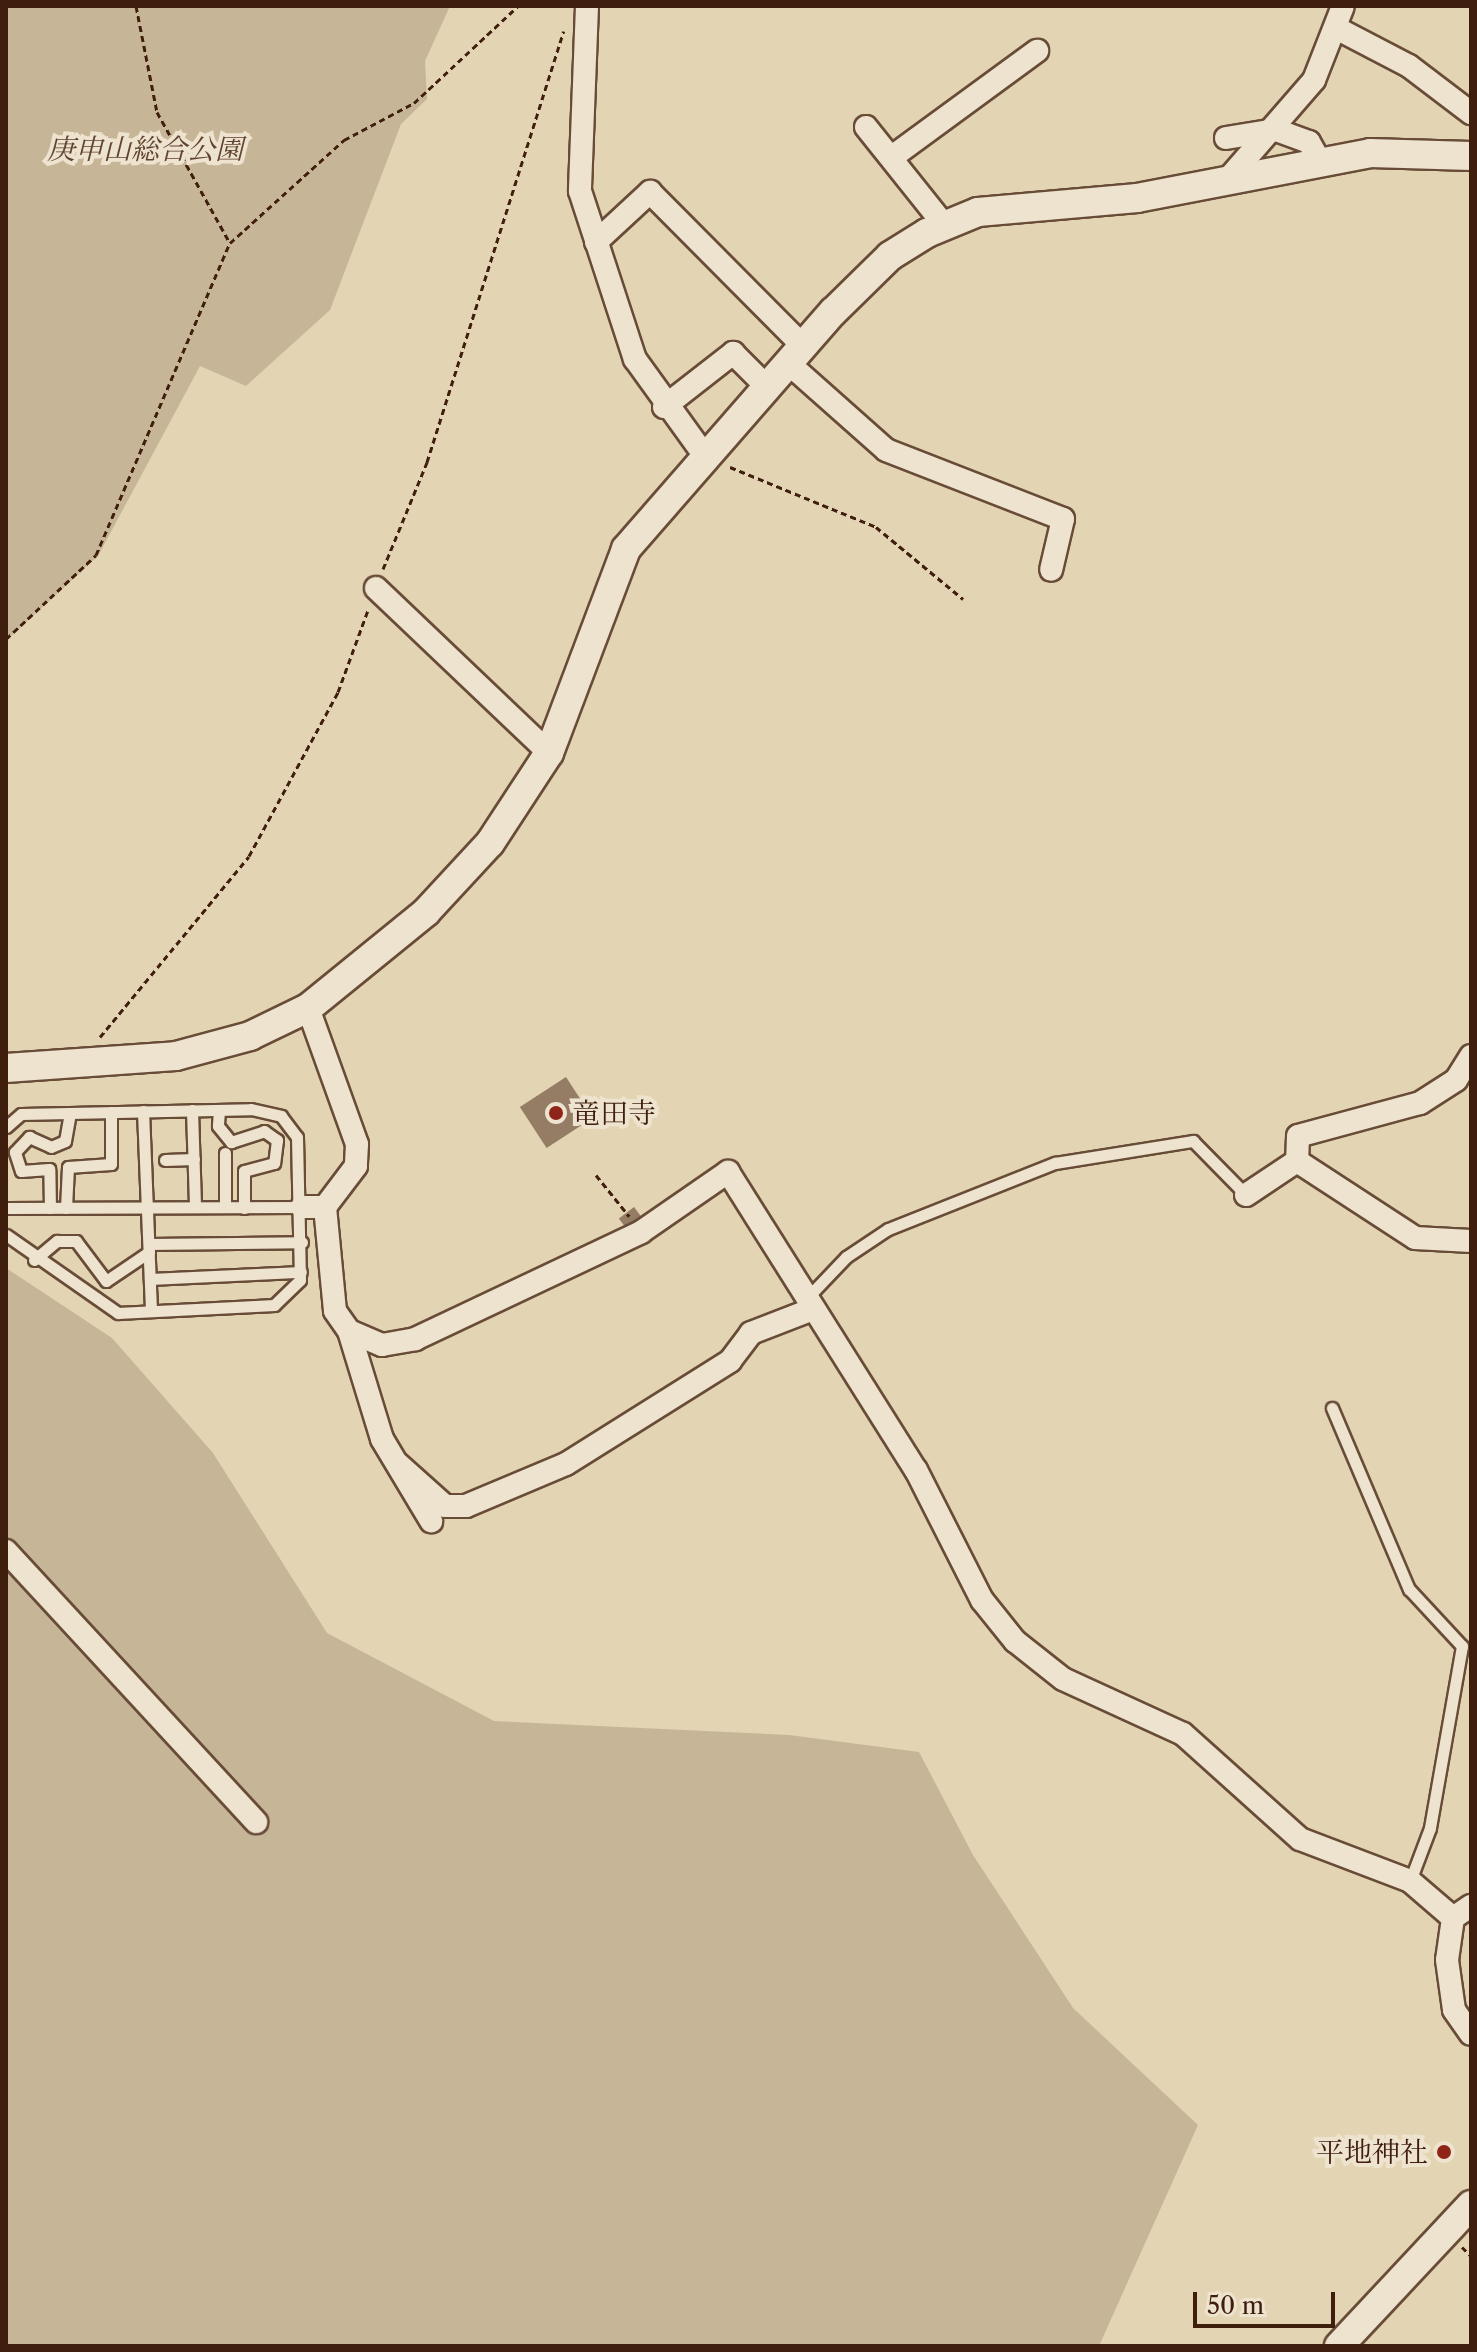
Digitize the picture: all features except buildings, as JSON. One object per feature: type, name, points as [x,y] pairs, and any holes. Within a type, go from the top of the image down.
[{"type":"street","points":[[1228,179],[1276,130],[1330,54],[1343,6]]},
{"type":"street","points":[[578,12],[580,191],[635,359],[664,407],[705,456]]},
{"type":"street","points":[[1338,29],[1409,66],[1471,113]]},
{"type":"street","points":[[892,157],[1037,51]]},
{"type":"street","points":[[866,127],[945,226]]},
{"type":"street","points":[[1226,138],[1276,130],[1309,142],[1320,162]]},
{"type":"street","points":[[6,1068],[176,1056],[250,1036],[308,1008],[426,912],[490,843],[549,753],[626,549],[766,386],[890,256],[978,212],[1137,198],[1370,153],[1471,156]]},
{"type":"street","points":[[596,242],[650,192],[886,450],[1063,519],[1051,570]]},
{"type":"street","points":[[664,407],[733,353],[766,386]]},
{"type":"street","points":[[376,588],[549,753]]},
{"type":"street","points":[[308,1008],[357,1144],[356,1166],[325,1207],[335,1311],[349,1331],[382,1439],[431,1521]]},
{"type":"street","points":[[1297,1161],[1298,1136],[1420,1103],[1456,1080],[1471,1056]]},
{"type":"street","points":[[1246,1195],[1297,1161]]},
{"type":"street","points":[[1297,1161],[1415,1238],[1471,1241]]},
{"type":"street","points":[[349,1331],[382,1345],[415,1339],[641,1232],[728,1172],[916,1470],[982,1600],[1015,1641],[1063,1679],[1183,1734],[1300,1839],[1410,1881],[1462,1912],[1447,1960],[1454,2010],[1471,2034]]},
{"type":"street","points":[[302,1207],[325,1207]]},
{"type":"street","points":[[398,1464],[445,1506],[466,1506],[566,1464],[730,1361],[751,1333],[810,1304]]},
{"type":"street","points":[[6,1551],[256,1822]]},
{"type":"street","points":[[1339,2346],[1471,2205]]},
{"type":"lane","points":[[192,1110],[195,1207]]},
{"type":"lane","points":[[219,1110],[218,1126],[231,1142],[264,1131],[277,1140],[274,1163],[244,1171],[244,1208]]},
{"type":"lane","points":[[6,1127],[21,1114],[268,1110],[290,1126],[302,1207],[301,1272],[296,1289],[274,1305],[151,1310],[104,1308],[34,1260],[6,1235]]},
{"type":"lane","points":[[143,1111],[151,1310]]},
{"type":"lane","points":[[66,1208],[68,1167],[111,1164],[111,1112]]},
{"type":"lane","points":[[50,1208],[49,1169],[21,1171],[17,1146],[29,1137],[51,1147],[65,1141],[70,1113]]},
{"type":"lane","points":[[810,1304],[846,1257],[888,1229],[1055,1163],[1193,1141],[1246,1195]]},
{"type":"lane","points":[[225,1153],[225,1207]]},
{"type":"lane","points":[[165,1160],[194,1159]]},
{"type":"lane","points":[[6,1208],[302,1207]]},
{"type":"lane","points":[[34,1260],[57,1241],[76,1241],[106,1281],[149,1248],[302,1242]]},
{"type":"lane","points":[[150,1279],[301,1272]]},
{"type":"lane","points":[[1332,1408],[1409,1589],[1462,1646],[1430,1828],[1410,1881]]},
{"type":"path","points":[[136,6],[157,112],[230,243]]},
{"type":"path","points":[[6,639],[96,555],[230,243],[344,140],[414,103],[518,6]]},
{"type":"path","points":[[78,1061],[249,856],[338,692],[427,462],[578,12]]},
{"type":"path","points":[[705,456],[876,527],[963,599]]},
{"type":"path","points":[[596,1175],[635,1224]]},
{"type":"green space","name":"庚申山総合公園","points":[[6,6],[450,6],[425,61],[427,99],[401,124],[330,310],[246,386],[200,366],[98,556],[6,641]]},
{"type":"green space","points":[[6,1268],[112,1338],[213,1453],[327,1633],[494,1721],[789,1735],[919,1752],[973,1855],[1073,2008],[1198,2125],[1099,2346],[6,2346]]},
{"type":"place","name":"竜田寺","points":[[556,1113]]},
{"type":"place","name":"平地神社","points":[[1444,2152]]}]
